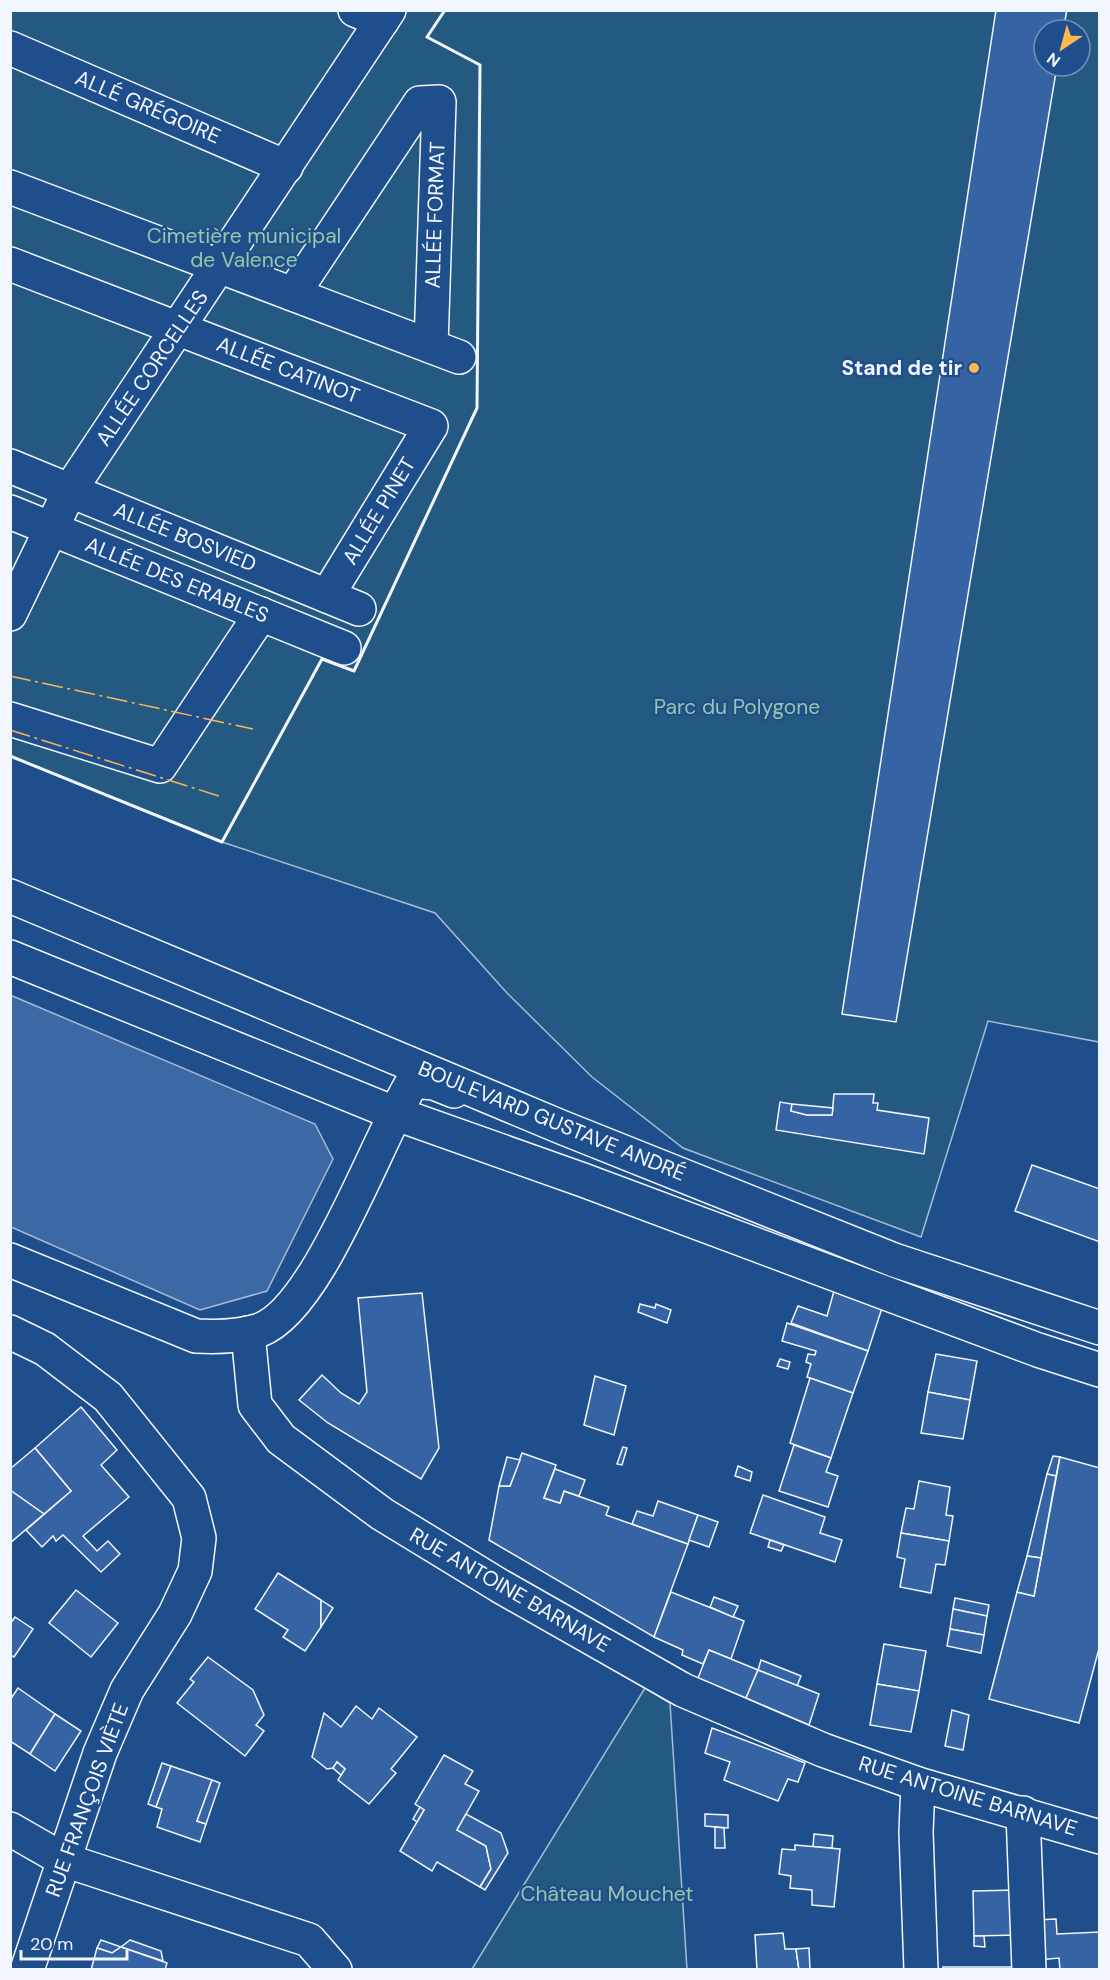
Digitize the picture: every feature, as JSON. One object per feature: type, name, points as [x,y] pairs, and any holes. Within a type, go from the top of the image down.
[{"type":"street","name":"ALLÉE CORCELLES","points":[[10,614],[70,490],[286,167],[376,14]]},
{"type":"street","name":"ALLÉ GRÉGOIRE","points":[[10,48],[286,167]]},
{"type":"street","name":"ALLÉE FORMAT","points":[[420,102],[439,102],[445,352],[293,294],[420,102]]},
{"type":"street","points":[[10,187],[293,294]]},
{"type":"street","name":"ALLÉE CATINOT","points":[[10,264],[179,327],[431,426]]},
{"type":"street","name":"ALLÉE PINET","points":[[327,596],[431,426]]},
{"type":"street","name":"ALLÉE BOSVIED","points":[[10,466],[359,609]]},
{"type":"street","name":"ALLÉE DES ERABLES","points":[[10,512],[344,648]]},
{"type":"street","points":[[10,719],[160,766],[261,614]]},
{"type":"street","name":"BOULEVARD GUSTAVE ANDRÉ","points":[[10,896],[561,1127],[912,1265],[1100,1328]]},
{"type":"street","name":"BOULEVARD GUSTAVE ANDRÉ","points":[[10,957],[399,1104],[594,1184],[915,1304],[1100,1370]]},
{"type":"street","points":[[10,1260],[196,1336],[221,1337],[248,1333],[262,1329],[288,1310],[310,1283],[399,1104],[413,1081],[434,1083],[498,1109],[561,1127]]},
{"type":"street","points":[[912,1265],[915,1304]]},
{"type":"street","name":"RUE FRANÇOIS VIÈTE","points":[[10,1332],[45,1349],[108,1397],[189,1498],[199,1538],[195,1571],[175,1614],[128,1690],[99,1753],[27,1970]]},
{"type":"street","name":"RUE ANTOINE BARNAVE","points":[[248,1333],[255,1405],[281,1439],[382,1514],[500,1586],[683,1690],[823,1749],[918,1784],[1100,1837]]},
{"type":"street","points":[[918,1784],[916,1832],[921,1970]]},
{"type":"street","points":[[1023,1813],[1029,1970]]},
{"type":"street","points":[[11,1828],[64,1860],[309,1940],[335,1970]]},
{"type":"green space","name":"Parc du Polygone","points":[[10,11],[1099,11],[1099,1042],[988,1021],[921,1237],[683,1148],[592,1077],[507,993],[435,913],[222,842],[11,756]]},
{"type":"green space","name":"Château Mouchet","points":[[645,1688],[670,1703],[687,1969],[472,1969]]},
{"type":"shaded area","points":[[10,995],[315,1124],[333,1159],[267,1291],[200,1310],[11,1227]]},
{"type":"building","name":"Stand de tir","points":[[996,10],[1067,10],[1065,18],[1032,18],[1032,78],[1055,78],[896,1022],[842,1014]]},
{"type":"building","points":[[834,1094],[874,1094],[873,1103],[878,1103],[877,1110],[929,1118],[924,1154],[776,1130],[780,1102],[792,1104],[791,1111],[807,1115],[832,1115]]},
{"type":"building","points":[[792,1104],[833,1108],[832,1115],[807,1115],[791,1111]]},
{"type":"building","points":[[1032,1165],[1100,1189],[1100,1242],[1015,1211]]},
{"type":"building","points":[[834,1291],[882,1308],[868,1351],[791,1323],[798,1306],[827,1316]]},
{"type":"building","points":[[422,1293],[439,1448],[421,1479],[328,1423],[299,1400],[322,1375],[341,1393],[359,1404],[367,1392],[358,1298]]},
{"type":"building","points":[[640,1304],[655,1308],[656,1304],[671,1310],[667,1323],[638,1312]]},
{"type":"building","points":[[787,1323],[868,1351],[853,1393],[807,1377],[811,1364],[806,1362],[808,1354],[815,1355],[816,1351],[782,1341]]},
{"type":"building","points":[[936,1354],[977,1361],[970,1400],[928,1392]]},
{"type":"building","points":[[780,1359],[790,1362],[788,1369],[777,1366]]},
{"type":"building","points":[[595,1376],[626,1386],[614,1435],[584,1425]]},
{"type":"building","points":[[810,1378],[853,1393],[831,1458],[790,1443]]},
{"type":"building","points":[[928,1392],[970,1400],[963,1439],[921,1433]]},
{"type":"building","points":[[81,1407],[117,1450],[101,1465],[129,1497],[83,1536],[97,1551],[108,1541],[120,1554],[101,1572],[63,1535],[56,1541],[53,1536],[42,1547],[26,1530],[71,1491],[35,1448]]},
{"type":"building","points":[[794,1445],[831,1458],[826,1472],[838,1476],[828,1507],[779,1491]]},
{"type":"building","points":[[623,1447],[627,1448],[622,1465],[617,1464]]},
{"type":"building","points":[[35,1448],[71,1491],[44,1514],[10,1490],[10,1469]]},
{"type":"building","points":[[522,1453],[556,1465],[544,1498],[560,1503],[564,1491],[609,1507],[606,1515],[688,1544],[654,1637],[489,1540],[499,1486],[510,1486]]},
{"type":"building","points":[[1053,1456],[1060,1457],[1056,1476],[1047,1474]]},
{"type":"building","points":[[507,1457],[520,1460],[510,1486],[499,1486]]},
{"type":"building","points":[[1060,1457],[1100,1468],[1100,1645],[1079,1723],[989,1699],[1017,1592],[1034,1596]]},
{"type":"building","points":[[738,1466],[752,1472],[750,1481],[735,1476]]},
{"type":"building","points":[[555,1469],[585,1480],[579,1496],[564,1491],[560,1503],[544,1498]]},
{"type":"building","points":[[1047,1474],[1056,1476],[1041,1558],[1027,1556]]},
{"type":"building","points":[[919,1481],[950,1487],[946,1515],[953,1516],[949,1541],[901,1533],[906,1508],[914,1509]]},
{"type":"building","points":[[10,1490],[44,1514],[10,1543]]},
{"type":"building","points":[[763,1495],[825,1517],[820,1533],[842,1540],[835,1562],[750,1533]]},
{"type":"building","points":[[658,1501],[698,1515],[688,1544],[632,1524],[637,1511],[653,1516]]},
{"type":"building","points":[[698,1515],[718,1522],[709,1547],[689,1540]]},
{"type":"building","points":[[901,1533],[949,1541],[945,1565],[936,1564],[931,1593],[900,1587],[905,1559],[897,1557]]},
{"type":"building","points":[[770,1540],[784,1545],[781,1551],[768,1547]]},
{"type":"building","points":[[1027,1556],[1041,1558],[1034,1596],[1017,1592]]},
{"type":"building","points":[[278,1573],[321,1600],[321,1627],[305,1651],[283,1637],[288,1630],[255,1609]]},
{"type":"building","points":[[76,1590],[118,1623],[91,1657],[49,1623]]},
{"type":"building","points":[[671,1592],[744,1621],[731,1659],[709,1650],[703,1664],[682,1655],[683,1650],[654,1637]]},
{"type":"building","points":[[714,1597],[738,1606],[733,1617],[710,1607]]},
{"type":"building","points":[[955,1598],[989,1605],[987,1616],[953,1609]]},
{"type":"building","points":[[321,1600],[333,1608],[321,1627]]},
{"type":"building","points":[[953,1609],[987,1616],[984,1635],[950,1629]]},
{"type":"building","points":[[15,1617],[33,1629],[14,1657],[10,1655],[10,1624]]},
{"type":"building","points":[[950,1629],[984,1635],[981,1653],[947,1646]]},
{"type":"building","points":[[884,1644],[926,1651],[919,1691],[877,1684]]},
{"type":"building","points":[[709,1650],[758,1670],[746,1698],[698,1678]]},
{"type":"building","points":[[208,1657],[253,1690],[264,1715],[256,1725],[264,1731],[245,1756],[177,1703],[194,1682],[190,1679]]},
{"type":"building","points":[[761,1660],[801,1676],[797,1686],[758,1670]]},
{"type":"building","points":[[758,1670],[819,1694],[809,1725],[746,1698]]},
{"type":"building","points":[[877,1684],[919,1691],[911,1732],[870,1725]]},
{"type":"building","points":[[18,1688],[55,1714],[30,1754],[10,1741],[10,1700]]},
{"type":"building","points":[[356,1706],[372,1719],[379,1708],[417,1737],[391,1769],[396,1773],[369,1804],[338,1780],[345,1769],[337,1762],[333,1768],[327,1769],[312,1757],[324,1713],[341,1727]]},
{"type":"building","points":[[952,1710],[969,1715],[963,1750],[945,1746]]},
{"type":"building","points":[[55,1714],[81,1731],[55,1771],[30,1754]]},
{"type":"building","points":[[712,1728],[805,1763],[798,1782],[788,1779],[778,1801],[724,1780],[730,1762],[705,1753]]},
{"type":"building","points":[[444,1755],[473,1771],[465,1784],[479,1791],[457,1830],[486,1846],[491,1869],[480,1887],[437,1862],[432,1871],[400,1851],[424,1810],[415,1804]]},
{"type":"building","points":[[337,1762],[345,1769],[341,1775],[333,1768]]},
{"type":"building","points":[[162,1763],[171,1766],[156,1807],[148,1804]]},
{"type":"building","points":[[171,1766],[212,1780],[197,1821],[206,1824],[200,1842],[157,1827],[162,1809],[156,1807]]},
{"type":"building","points":[[212,1780],[220,1783],[206,1824],[197,1821]]},
{"type":"building","points":[[420,1807],[424,1810],[417,1822],[413,1819]]},
{"type":"building","points":[[466,1814],[501,1833],[508,1853],[485,1890],[480,1887],[491,1869],[486,1846],[457,1830]]},
{"type":"building","points":[[705,1814],[728,1815],[728,1828],[705,1826]]},
{"type":"building","points":[[715,1827],[724,1828],[725,1848],[715,1848]]},
{"type":"building","points":[[814,1834],[833,1836],[832,1848],[813,1847]]},
{"type":"building","points":[[795,1845],[840,1849],[834,1907],[812,1905],[812,1890],[790,1888],[791,1876],[779,1874],[782,1849],[795,1850]]},
{"type":"building","points":[[1018,1890],[1021,1935],[974,1936],[973,1891]]},
{"type":"building","points":[[1056,1919],[1057,1934],[1100,1932],[1100,1970],[1060,1970],[1059,1958],[1038,1960],[1036,1920]]},
{"type":"building","points":[[783,1933],[785,1949],[796,1949],[799,1970],[757,1970],[755,1935]]},
{"type":"building","points":[[974,1936],[984,1936],[985,1947],[974,1946]]},
{"type":"building","points":[[101,1940],[121,1947],[112,1953],[97,1948]]},
{"type":"building","points":[[130,1940],[161,1951],[163,1961],[121,1947]]},
{"type":"building","points":[[121,1947],[167,1963],[165,1970],[91,1970],[97,1948],[112,1953]]},
{"type":"building","points":[[809,1948],[810,1970],[799,1970],[796,1949]]},
{"type":"building","points":[[943,1967],[1022,1967],[1022,1970],[943,1970]]},
{"type":"wall","points":[[10,756],[222,842],[322,659],[354,671],[477,408],[480,65],[427,37],[445,10]]},
{"type":"power","points":[[10,676],[253,729]]},
{"type":"power","points":[[10,730],[219,796]]},
{"type":"place","name":"Stand de tir","points":[[974,368]]},
{"type":"park label","name":"Cimetière municipal de Valence","points":[[244,248]]}]
